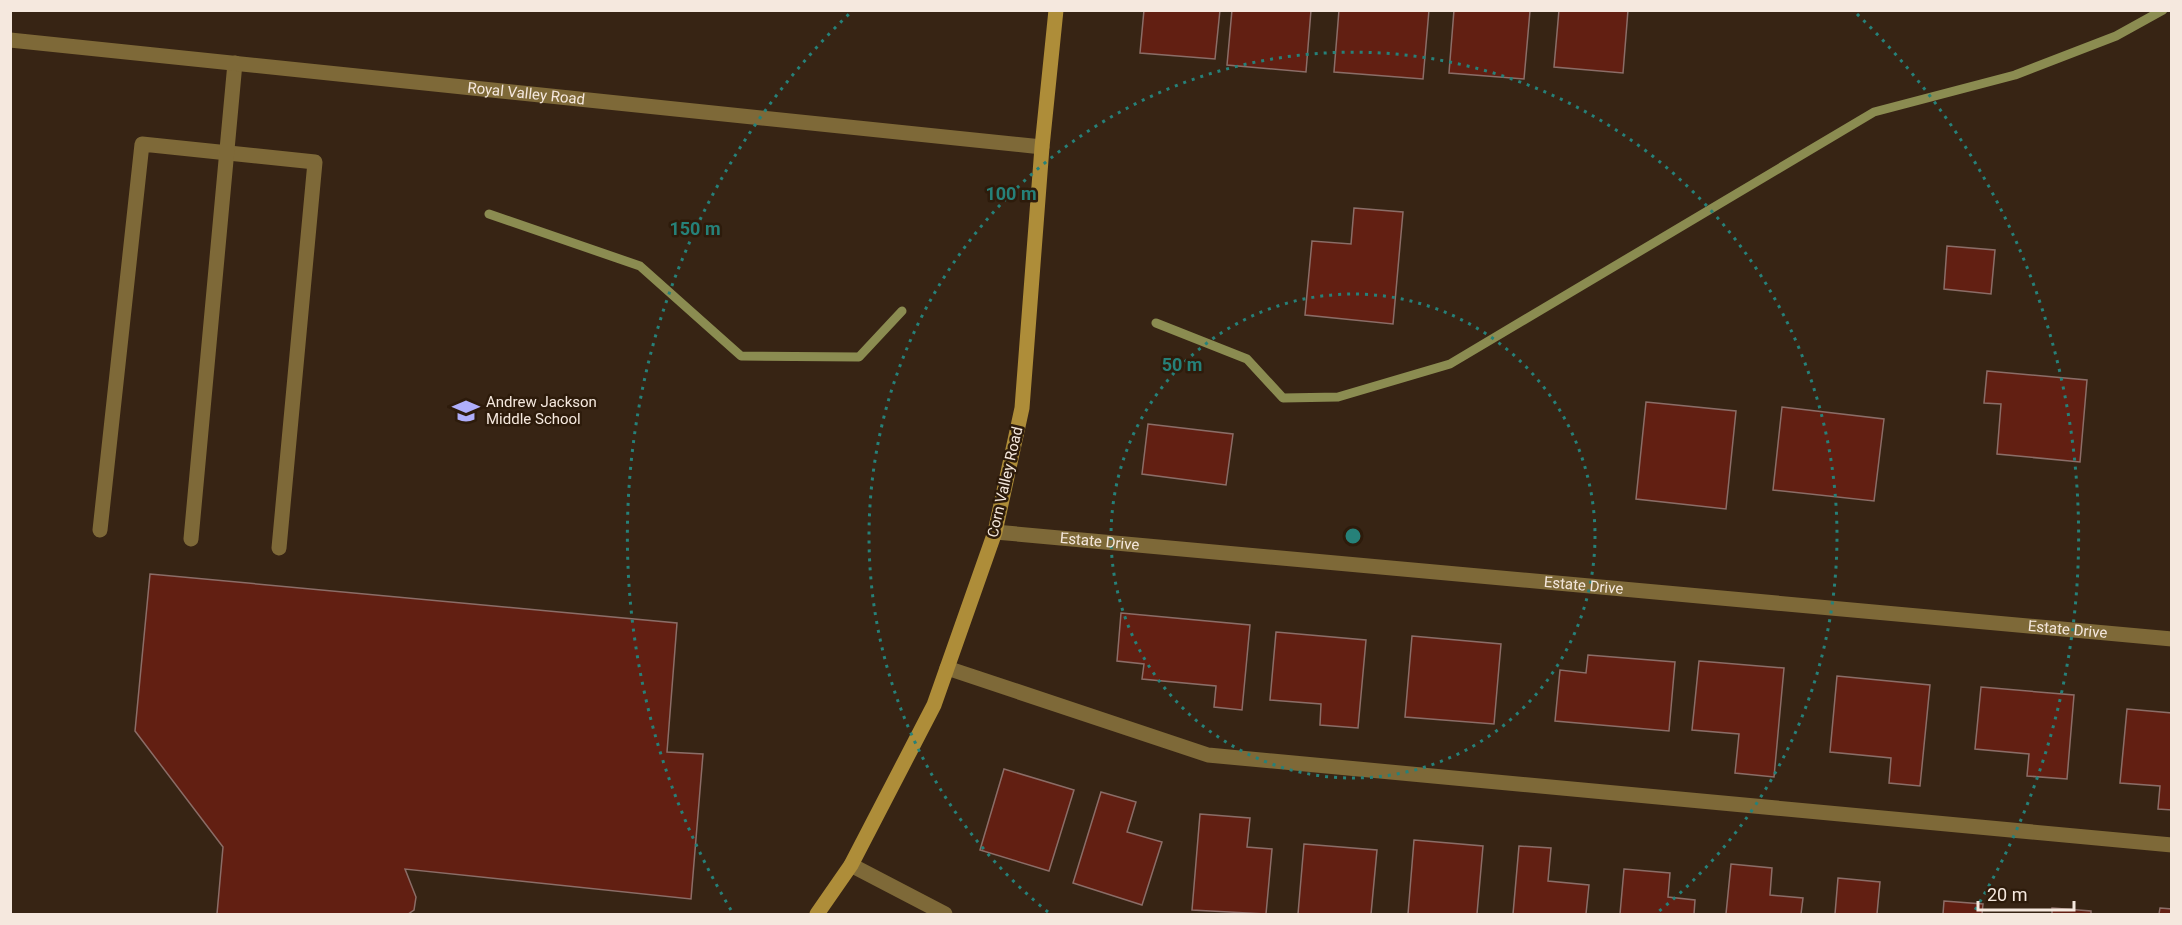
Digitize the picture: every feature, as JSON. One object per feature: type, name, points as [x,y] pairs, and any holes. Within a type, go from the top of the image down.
[{"type":"main road","name":"Corn Valley Road","points":[[817,915],[851,865],[934,705],[996,532],[1022,408],[1042,147],[1056,10]]},
{"type":"street","name":"Royal Valley Road","points":[[10,40],[1042,147]]},
{"type":"street","points":[[191,539],[235,63]]},
{"type":"street","points":[[100,530],[142,144],[315,162],[279,548]]},
{"type":"street","name":"Estate Drive","points":[[996,532],[2172,639]]},
{"type":"street","points":[[947,668],[1208,755],[2172,845]]},
{"type":"street","points":[[851,865],[945,915]]},
{"type":"building","points":[[1144,10],[1220,10],[1215,59],[1140,53]]},
{"type":"building","points":[[1232,10],[1311,10],[1306,72],[1227,65]]},
{"type":"building","points":[[1339,10],[1429,10],[1423,79],[1334,72]]},
{"type":"building","points":[[1454,10],[1530,11],[1524,79],[1449,73]]},
{"type":"building","points":[[1559,10],[1628,10],[1623,73],[1554,67]]},
{"type":"building","points":[[1354,208],[1403,212],[1393,324],[1305,315],[1312,241],[1351,244]]},
{"type":"building","points":[[1947,246],[1995,250],[1991,294],[1944,289]]},
{"type":"building","points":[[1987,371],[2087,380],[2080,462],[1997,454],[2001,404],[1984,403]]},
{"type":"building","points":[[1646,402],[1736,411],[1726,509],[1636,499]]},
{"type":"building","points":[[1782,407],[1884,419],[1874,501],[1773,490]]},
{"type":"building","points":[[1148,424],[1233,434],[1226,485],[1142,474]]},
{"type":"building","points":[[150,574],[677,623],[667,752],[703,754],[691,899],[405,869],[416,897],[414,910],[408,914],[217,914],[223,847],[135,731]]},
{"type":"building","points":[[1121,613],[1250,625],[1242,710],[1214,707],[1216,686],[1142,679],[1144,664],[1117,661]]},
{"type":"building","points":[[1276,632],[1366,640],[1358,728],[1320,725],[1321,704],[1270,700]]},
{"type":"building","points":[[1412,636],[1501,644],[1494,724],[1405,717]]},
{"type":"building","points":[[1588,655],[1675,662],[1669,731],[1555,721],[1560,670],[1586,673]]},
{"type":"building","points":[[1699,661],[1784,668],[1774,777],[1735,773],[1739,734],[1692,730]]},
{"type":"building","points":[[1837,676],[1930,685],[1920,786],[1889,783],[1891,758],[1830,752]]},
{"type":"building","points":[[1981,687],[2074,695],[2067,779],[2027,776],[2029,754],[1975,749]]},
{"type":"building","points":[[2127,709],[2172,713],[2172,810],[2158,809],[2160,786],[2120,783]]},
{"type":"building","points":[[1004,769],[1074,790],[1049,871],[980,850]]},
{"type":"building","points":[[1101,792],[1136,802],[1127,832],[1162,842],[1142,905],[1073,883]]},
{"type":"building","points":[[1200,814],[1250,818],[1247,847],[1272,849],[1266,914],[1192,910]]},
{"type":"building","points":[[1414,840],[1483,846],[1477,914],[1408,914]]},
{"type":"building","points":[[1304,844],[1377,850],[1371,914],[1298,914]]},
{"type":"building","points":[[1519,846],[1551,848],[1548,881],[1589,885],[1586,914],[1513,914]]},
{"type":"building","points":[[1731,864],[1772,868],[1770,895],[1803,898],[1801,914],[1726,914]]},
{"type":"building","points":[[1624,869],[1670,873],[1668,897],[1695,900],[1694,914],[1620,914]]},
{"type":"building","points":[[1838,878],[1880,882],[1877,914],[1835,914]]},
{"type":"building","points":[[1944,901],[1983,904],[1982,914],[1943,914]]},
{"type":"building","points":[[2052,908],[2091,911],[2091,914],[2052,914]]},
{"type":"building","points":[[2160,908],[2172,909],[2172,914],[2159,914]]},
{"type":"waterway","points":[[1156,323],[1247,359],[1283,398],[1338,397],[1450,364],[1874,112],[2015,75],[2116,36],[2163,10]]},
{"type":"waterway","points":[[489,214],[640,266],[741,356],[859,357],[902,311]]},
{"type":"place","name":"Andrew Jackson Middle School","points":[[466,411]]}]
